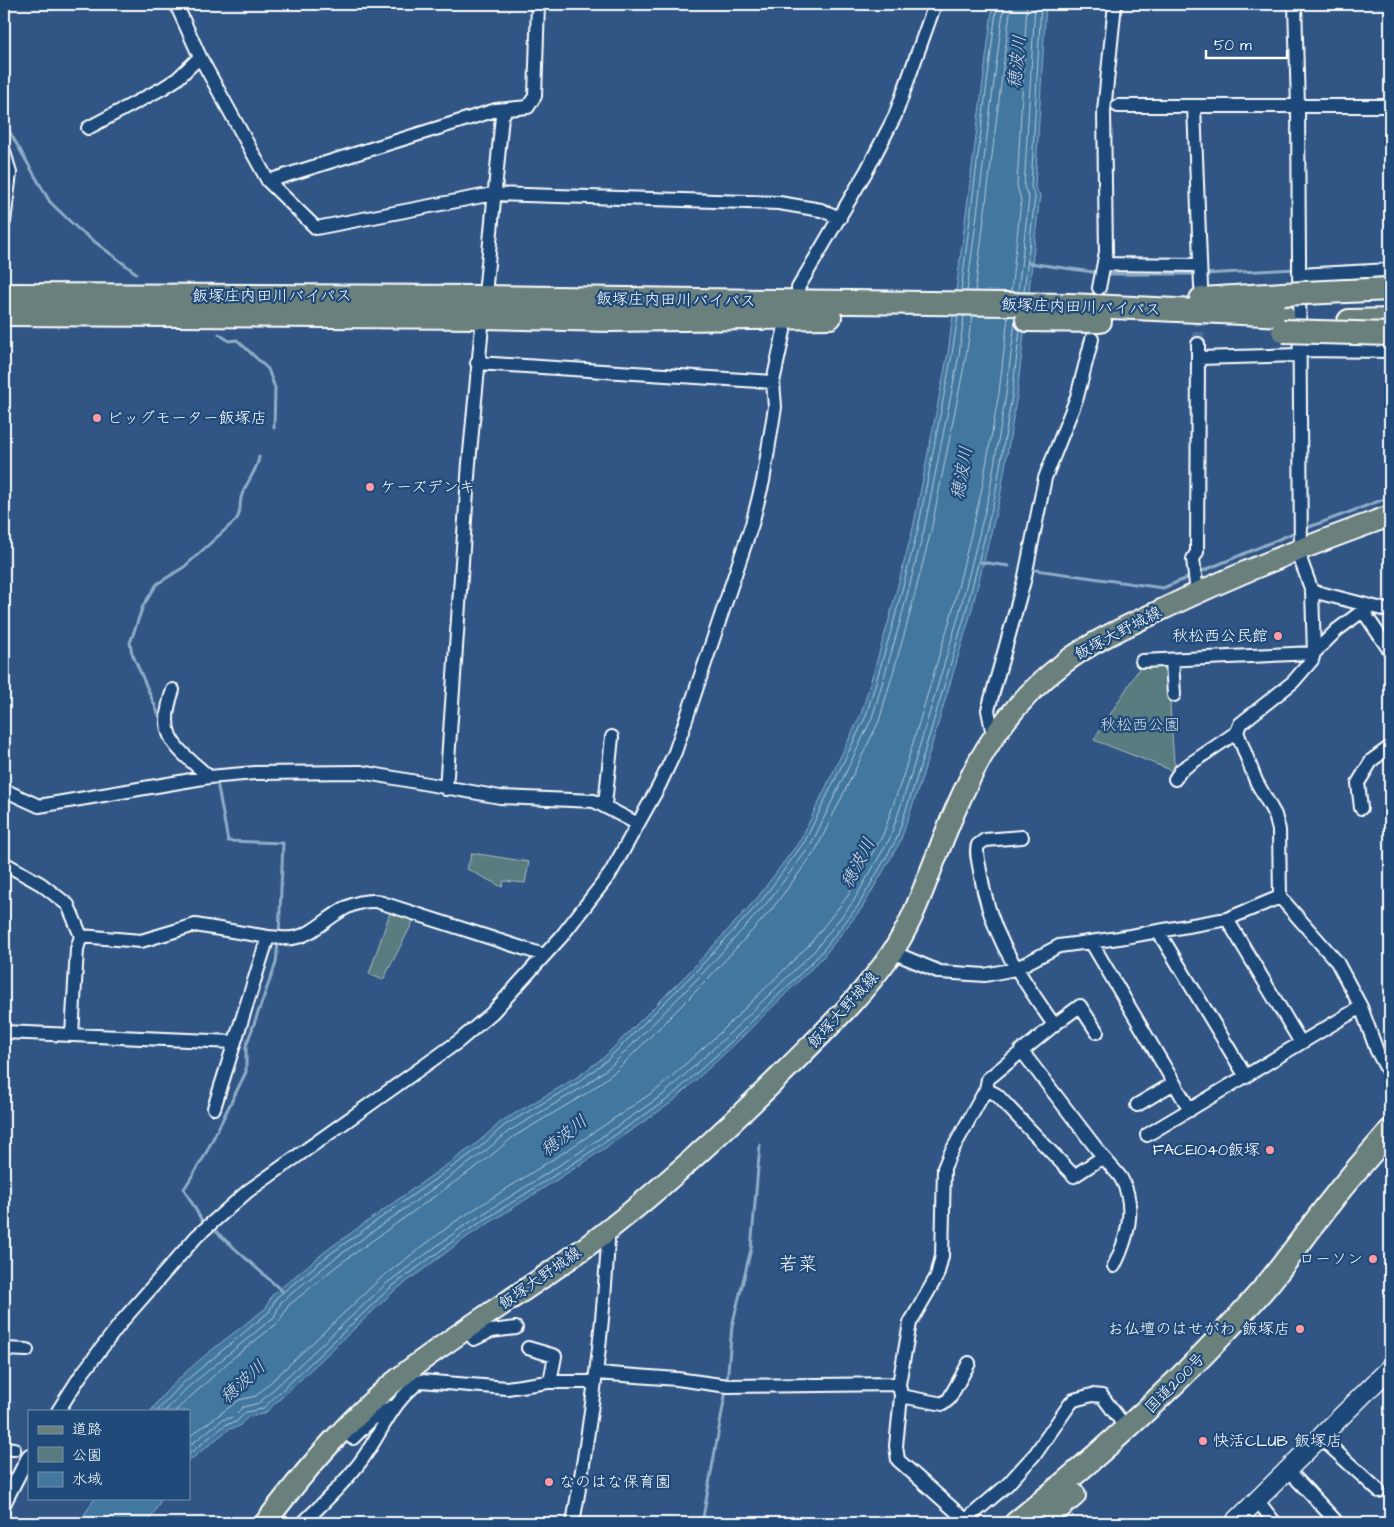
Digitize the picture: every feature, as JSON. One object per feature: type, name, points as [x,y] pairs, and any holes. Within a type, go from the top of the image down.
[{"type":"highway","points":[[1283,316],[1390,289]]},
{"type":"highway","name":"飯塚庄内田川バイパス","points":[[4,295],[482,307],[1283,316],[1349,321],[1390,320]]},
{"type":"highway","name":"飯塚庄内田川バイパス","points":[[4,314],[482,307]]},
{"type":"highway","name":"飯塚庄内田川バイパス","points":[[1070,313],[1243,323],[1283,316]]},
{"type":"highway","points":[[1283,316],[1390,334]]},
{"type":"highway","name":"国道200号","points":[[1016,1523],[1084,1468],[1198,1360],[1262,1292],[1332,1199],[1390,1131]]},
{"type":"highway","name":"国道200号","points":[[1041,1523],[1152,1427],[1206,1372],[1289,1277],[1390,1153]]},
{"type":"main road","name":"飯塚大野城線","points":[[265,1523],[312,1464],[343,1431],[405,1373],[606,1232],[696,1156],[762,1094],[848,1008],[892,952],[916,909],[957,803],[973,769],[993,736],[1025,698],[1063,664],[1104,637],[1196,589],[1301,544],[1390,516]]},
{"type":"street","points":[[176,4],[200,57],[268,181],[316,228],[493,194],[779,203],[821,210],[840,218]]},
{"type":"street","points":[[268,181],[496,110],[528,107],[535,96],[538,4]]},
{"type":"street","points":[[798,288],[840,218],[895,116],[934,4]]},
{"type":"street","points":[[1115,4],[1104,111],[1102,275],[1200,275],[1194,106]]},
{"type":"street","points":[[1175,779],[1181,770],[1237,732],[1240,724],[1293,682],[1309,665],[1314,652],[1312,591],[1301,561],[1298,106],[1295,4]]},
{"type":"street","points":[[88,128],[163,88],[177,79],[200,57]]},
{"type":"street","points":[[1118,106],[1390,106]]},
{"type":"street","points":[[446,789],[482,307],[502,116],[508,109]]},
{"type":"street","points":[[4,151],[10,173],[4,222]]},
{"type":"street","points":[[1299,271],[1390,270]]},
{"type":"street","points":[[59,1410],[81,1375],[123,1320],[197,1236],[248,1191],[459,1041],[492,1013],[544,956],[610,874],[675,752],[752,524],[763,481],[775,407],[773,382],[784,332]]},
{"type":"street","points":[[993,736],[988,710],[1024,581],[1045,478],[1077,397],[1092,339]]},
{"type":"street","points":[[1196,589],[1193,559],[1197,552],[1198,344]]},
{"type":"street","points":[[1198,358],[1390,351]]},
{"type":"street","points":[[478,363],[773,382]]},
{"type":"street","points":[[1312,591],[1366,608],[1390,611]]},
{"type":"street","points":[[1366,608],[1390,651]]},
{"type":"street","points":[[1142,661],[1314,652],[1337,630],[1366,608]]},
{"type":"street","points":[[1172,660],[1174,695]]},
{"type":"street","points":[[173,690],[165,719],[173,743],[180,754],[209,777]]},
{"type":"street","points":[[1237,732],[1256,781],[1275,815],[1279,830],[1280,897],[1337,962],[1361,1007],[1377,1051],[1390,1075]]},
{"type":"street","points":[[605,805],[612,737]]},
{"type":"street","points":[[1361,808],[1358,783],[1372,760],[1390,747]]},
{"type":"street","points":[[4,790],[39,806],[209,777],[255,773],[361,772],[381,774],[446,789],[500,797],[581,799],[605,805],[638,824]]},
{"type":"street","points":[[1022,837],[980,842],[976,848],[982,886],[995,928],[1015,969],[1054,1025]]},
{"type":"street","points":[[4,862],[68,904],[81,936],[77,949],[72,1035]]},
{"type":"street","points":[[892,952],[951,974],[985,975],[1015,969],[1059,946],[1227,919],[1280,897]]},
{"type":"street","points":[[81,936],[141,941],[195,926],[268,937],[292,938],[301,935],[349,906],[363,901],[376,901],[544,956]]},
{"type":"street","points":[[1227,919],[1301,1042]]},
{"type":"street","points":[[1158,931],[1246,1077]]},
{"type":"street","points":[[214,1108],[268,937]]},
{"type":"street","points":[[1091,942],[1190,1110]]},
{"type":"street","points":[[1097,1032],[1080,1006],[1021,1050],[988,1079],[986,1090],[968,1120],[944,1168],[942,1256],[937,1276],[910,1324],[900,1390],[896,1446],[898,1460],[943,1502],[968,1521],[1007,1485],[1036,1453],[1074,1400],[1092,1395],[1102,1396],[1127,1429]]},
{"type":"street","points":[[1147,1135],[1361,1007]]},
{"type":"street","points":[[4,1032],[234,1042]]},
{"type":"street","points":[[1021,1050],[1120,1178],[1129,1204],[1124,1247],[1114,1266]]},
{"type":"street","points":[[1138,1105],[1174,1083]]},
{"type":"street","points":[[986,1090],[997,1095],[1074,1176],[1103,1157]]},
{"type":"street","points":[[573,1523],[590,1430],[604,1313],[608,1240],[606,1232]]},
{"type":"street","points":[[467,1328],[474,1339],[491,1330],[516,1328]]},
{"type":"street","points":[[528,1348],[554,1356],[550,1382]]},
{"type":"street","points":[[4,1349],[27,1350]]},
{"type":"street","points":[[343,1431],[353,1438],[421,1380],[507,1388],[595,1377],[677,1379],[728,1386],[900,1390],[943,1404],[949,1399],[969,1363]]},
{"type":"street","points":[[1234,1523],[1390,1368]]},
{"type":"street","points":[[303,1523],[346,1481],[363,1458],[395,1404]]},
{"type":"street","points":[[1320,1437],[1379,1491]]},
{"type":"street","points":[[4,1504],[28,1458]]},
{"type":"street","points":[[1288,1470],[1335,1520]]},
{"type":"street","points":[[1257,1500],[1275,1523]]},
{"type":"green space","name":"秋松西公園","points":[[1167,663],[1174,763],[1180,768],[1176,772],[1094,740],[1142,664]]},
{"type":"green space","points":[[472,853],[529,862],[525,883],[504,881],[502,887],[467,869]]},
{"type":"green space","points":[[391,910],[415,918],[383,980],[369,974]]},
{"type":"water","name":"穂波川","points":[[993,4],[1046,4],[1035,187],[1040,195],[1017,395],[1000,497],[969,620],[921,781],[900,842],[862,908],[823,957],[736,1043],[671,1103],[583,1163],[467,1237],[393,1292],[264,1414],[249,1416],[238,1427],[229,1429],[190,1460],[190,1410],[152,1410],[161,1397],[204,1356],[266,1308],[272,1295],[327,1250],[476,1144],[502,1121],[576,1078],[604,1057],[693,968],[758,897],[801,839],[861,714],[888,623],[913,528],[948,353]]},
{"type":"water","points":[[94,1500],[161,1500],[148,1523],[79,1523]]},
{"type":"waterway","points":[[4,122],[50,202],[78,229],[136,273]]},
{"type":"waterway","points":[[1029,263],[1100,273]]},
{"type":"waterway","points":[[1204,274],[1295,269]]},
{"type":"waterway","points":[[1106,274],[1197,274]]},
{"type":"waterway","points":[[219,334],[229,341],[237,340],[268,369],[275,388],[274,428]]},
{"type":"waterway","points":[[162,722],[132,653],[130,643],[143,606],[157,584],[184,567],[236,520],[240,512],[240,501],[256,468],[259,457]]},
{"type":"waterway","points":[[1304,529],[1390,497]]},
{"type":"waterway","points":[[1198,573],[1298,531]]},
{"type":"waterway","points":[[980,562],[1009,566]]},
{"type":"waterway","points":[[1036,570],[1163,588],[1192,576]]},
{"type":"waterway","points":[[217,782],[228,841],[283,843],[279,935]]},
{"type":"waterway","points":[[206,1223],[201,1219],[184,1189],[204,1157],[246,1072],[246,1046],[276,963],[278,942]]},
{"type":"waterway","points":[[727,1382],[732,1326],[751,1249],[760,1145]]},
{"type":"waterway","points":[[211,1227],[282,1291]]},
{"type":"waterway","points":[[702,1523],[726,1390]]},
{"type":"tunnel","points":[[1198,344],[1200,307]]},
{"type":"place","name":"ビッグモーター飯塚店","points":[[97,418]]},
{"type":"place","name":"ケーズデンキ","points":[[370,487]]},
{"type":"place","name":"秋松西公民館","points":[[1278,636]]},
{"type":"place","name":"FACE1040飯塚","points":[[1270,1150]]},
{"type":"place","name":"ローソン","points":[[1373,1259]]},
{"type":"place","name":"お仏壇のはせがわ 飯塚店","points":[[1300,1329]]},
{"type":"place","name":"快活CLUB 飯塚店","points":[[1203,1441]]},
{"type":"place","name":"なのはな保育園","points":[[549,1482]]},
{"type":"district","name":"若菜","points":[[798,1264]]}]
